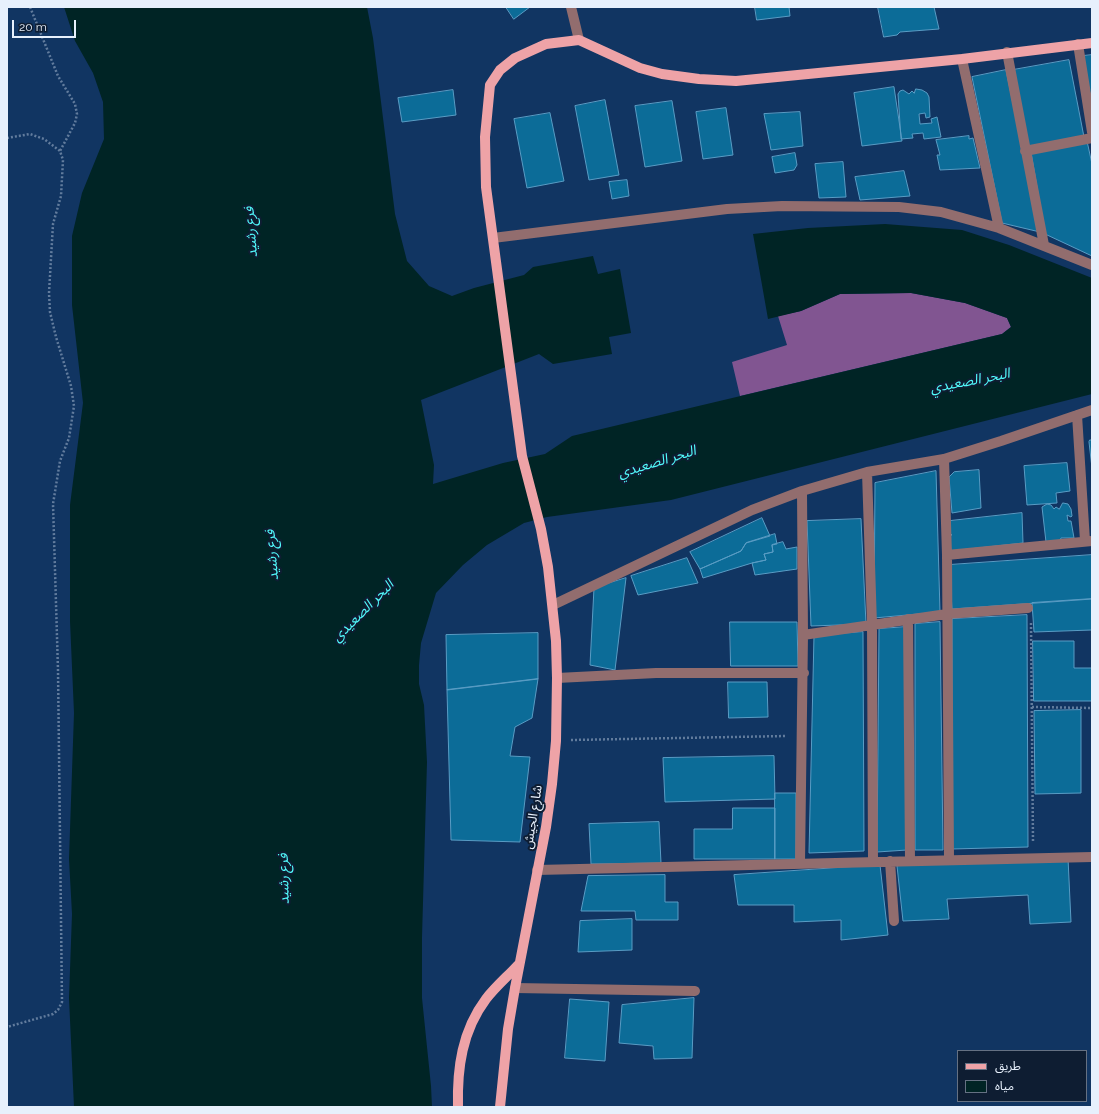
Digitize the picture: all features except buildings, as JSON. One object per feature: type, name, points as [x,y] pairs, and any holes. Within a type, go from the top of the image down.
[{"type":"main road","points":[[579,40],[640,68],[662,74],[699,79],[736,81],[962,59],[1007,52],[1092,43]]},
{"type":"main road","name":"شارع الجيش","points":[[500,1107],[508,1029],[518,965],[546,827],[556,741],[557,678],[553,605],[541,529],[522,456],[486,187],[486,144],[490,85],[500,70],[515,58],[546,44],[579,40]]},
{"type":"main road","points":[[458,1107],[460,1061],[465,1036],[474,1017],[486,998],[518,965]]},
{"type":"street","points":[[571,7],[579,40]]},
{"type":"street","points":[[1078,44],[1092,132]]},
{"type":"street","points":[[1007,52],[1044,245]]},
{"type":"street","points":[[962,59],[999,228]]},
{"type":"street","points":[[1026,151],[1092,138]]},
{"type":"street","points":[[493,238],[727,209],[782,206],[914,208],[941,212],[999,228],[1092,265]]},
{"type":"street","points":[[553,605],[752,510],[802,491],[867,472],[944,459],[1092,410]]},
{"type":"street","points":[[947,555],[1089,541],[1076,415]]},
{"type":"street","points":[[944,459],[947,555],[949,859]]},
{"type":"street","points":[[867,472],[872,625],[873,862]]},
{"type":"street","points":[[800,863],[804,673],[802,491]]},
{"type":"street","points":[[803,635],[947,614],[1028,608]]},
{"type":"street","points":[[908,619],[910,861]]},
{"type":"street","points":[[557,678],[656,673],[804,673]]},
{"type":"street","points":[[537,870],[949,859],[1092,857]]},
{"type":"street","points":[[890,861],[894,921]]},
{"type":"street","points":[[515,988],[695,991]]},
{"type":"path","points":[[7,1027],[53,1014],[58,1010],[62,1002],[58,670],[53,504],[60,461],[69,438],[74,406],[72,386],[56,337],[50,312],[49,299],[53,224],[60,196],[63,174],[60,151],[75,123],[77,114],[72,99],[58,76],[30,7]]},
{"type":"path","points":[[7,138],[30,134],[44,139],[60,151]]},
{"type":"path","points":[[1028,608],[1031,612],[1034,859]]},
{"type":"path","points":[[1032,707],[1092,708]]},
{"type":"path","points":[[556,741],[802,736]]},
{"type":"shaded area","points":[[911,293],[965,303],[1007,318],[1011,327],[1002,334],[740,396],[732,362],[787,345],[778,316],[801,311],[840,294]]},
{"type":"water","points":[[64,7],[367,7],[373,38],[395,214],[407,261],[429,286],[452,296],[474,288],[524,275],[533,267],[593,256],[598,274],[620,269],[631,333],[609,337],[612,354],[553,364],[539,354],[421,400],[434,465],[433,484],[503,463],[545,454],[572,436],[1002,334],[1011,327],[1007,318],[965,303],[911,293],[840,294],[801,311],[768,319],[753,234],[808,228],[885,224],[962,230],[1009,245],[1092,278],[1092,394],[671,500],[547,517],[524,523],[487,545],[463,565],[436,593],[421,643],[419,665],[419,684],[424,705],[427,762],[422,937],[422,998],[432,1107],[74,1107],[69,998],[72,914],[69,859],[74,713],[70,621],[70,505],[83,403],[72,305],[72,236],[82,193],[104,139],[103,102],[93,73],[75,41]]},
{"type":"water label","name":"فرع رشيد","points":[[251,232]]},
{"type":"water label","name":"البحر الصعيدي","points":[[970,381]]},
{"type":"water label","name":"البحر الصعيدي","points":[[657,462]]},
{"type":"water label","name":"فرع رشيد","points":[[272,555]]},
{"type":"water label","name":"البحر الصعيدي","points":[[363,611]]},
{"type":"water label","name":"فرع رشيد","points":[[284,879]]}]
